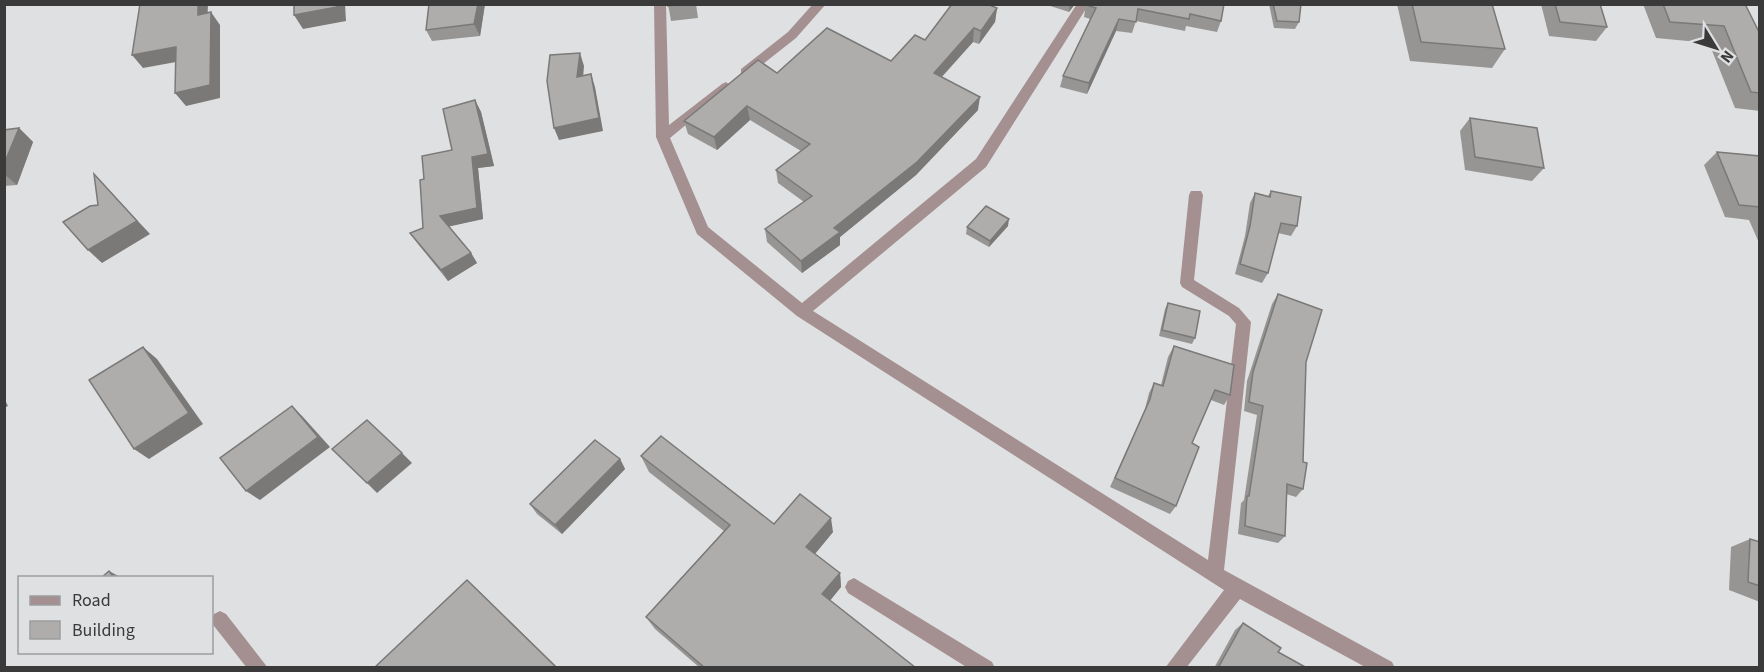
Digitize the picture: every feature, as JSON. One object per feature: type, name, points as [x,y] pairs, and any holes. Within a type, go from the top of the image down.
[{"type":"street","points":[[660,4],[663,137],[702,230],[802,312],[1238,588],[1386,668]]},
{"type":"street","points":[[663,137],[792,35],[820,4]]},
{"type":"street","points":[[802,312],[981,163],[1083,4]]},
{"type":"street","points":[[1196,195],[1186,275],[1188,283],[1234,312],[1244,322],[1215,573]]},
{"type":"street","points":[[854,587],[986,668]]},
{"type":"street","points":[[1174,668],[1238,588]]},
{"type":"street","points":[[220,620],[259,668]]},
{"type":"building","points":[[140,4],[198,4],[198,15],[211,12],[210,85],[175,93],[176,47],[132,55]]},
{"type":"building","points":[[294,4],[337,4],[337,7],[294,15]]},
{"type":"building","points":[[429,4],[478,4],[474,24],[426,30]]},
{"type":"building","points":[[952,4],[987,4],[997,8],[981,31],[974,28],[934,73],[980,97],[917,162],[834,228],[840,232],[801,261],[765,229],[812,196],[776,170],[810,144],[747,106],[714,137],[684,121],[758,60],[777,73],[827,28],[891,61],[915,35],[925,40]]},
{"type":"building","points":[[1086,4],[1224,4],[1221,21],[1190,14],[1189,19],[1138,9],[1136,22],[1119,19],[1089,83],[1063,76],[1096,8]]},
{"type":"building","points":[[1273,4],[1301,4],[1299,22],[1277,21]]},
{"type":"building","points":[[1412,4],[1492,4],[1505,49],[1421,42]]},
{"type":"building","points":[[1555,4],[1600,4],[1607,27],[1560,22]]},
{"type":"building","points":[[1663,4],[1745,4],[1760,34],[1760,93],[1751,92],[1724,26],[1670,22]]},
{"type":"building","points":[[580,53],[577,77],[591,74],[599,118],[554,128],[547,81],[550,55]]},
{"type":"building","points":[[475,100],[488,154],[472,157],[477,208],[440,216],[471,253],[441,270],[410,233],[423,228],[420,180],[424,179],[422,156],[452,150],[443,109]]},
{"type":"building","points":[[1470,118],[1537,128],[1544,168],[1475,157]]},
{"type":"building","points":[[19,128],[4,164],[4,130]]},
{"type":"building","points":[[1717,152],[1760,156],[1760,207],[1739,205]]},
{"type":"building","points":[[94,174],[137,221],[88,250],[63,222],[90,206],[98,205]]},
{"type":"building","points":[[1271,191],[1301,197],[1297,226],[1281,223],[1268,273],[1240,264],[1250,226],[1255,193],[1270,197]]},
{"type":"building","points":[[986,206],[1009,219],[990,241],[967,227]]},
{"type":"building","points":[[1278,294],[1322,310],[1306,362],[1303,462],[1307,463],[1303,489],[1287,484],[1285,536],[1245,526],[1247,496],[1249,496],[1263,406],[1249,402],[1253,372]]},
{"type":"building","points":[[1168,303],[1200,311],[1195,338],[1162,330]]},
{"type":"building","points":[[1174,346],[1234,365],[1230,395],[1215,390],[1192,443],[1199,447],[1176,506],[1115,478],[1150,399],[1154,383],[1163,386]]},
{"type":"building","points":[[143,347],[189,413],[134,449],[89,380]]},
{"type":"building","points":[[292,406],[318,437],[246,491],[220,458]]},
{"type":"building","points":[[367,420],[402,453],[367,483],[332,449]]},
{"type":"building","points":[[661,436],[774,524],[800,494],[831,518],[806,547],[840,573],[822,594],[916,668],[705,668],[646,617],[730,525],[641,456]]},
{"type":"building","points":[[595,440],[620,459],[555,525],[530,504]]},
{"type":"building","points":[[1750,539],[1760,542],[1760,586],[1748,582]]},
{"type":"building","points":[[109,571],[113,576],[103,576]]},
{"type":"building","points":[[467,580],[557,668],[374,668]]},
{"type":"building","points":[[1243,623],[1281,648],[1278,652],[1307,668],[1218,668]]}]
